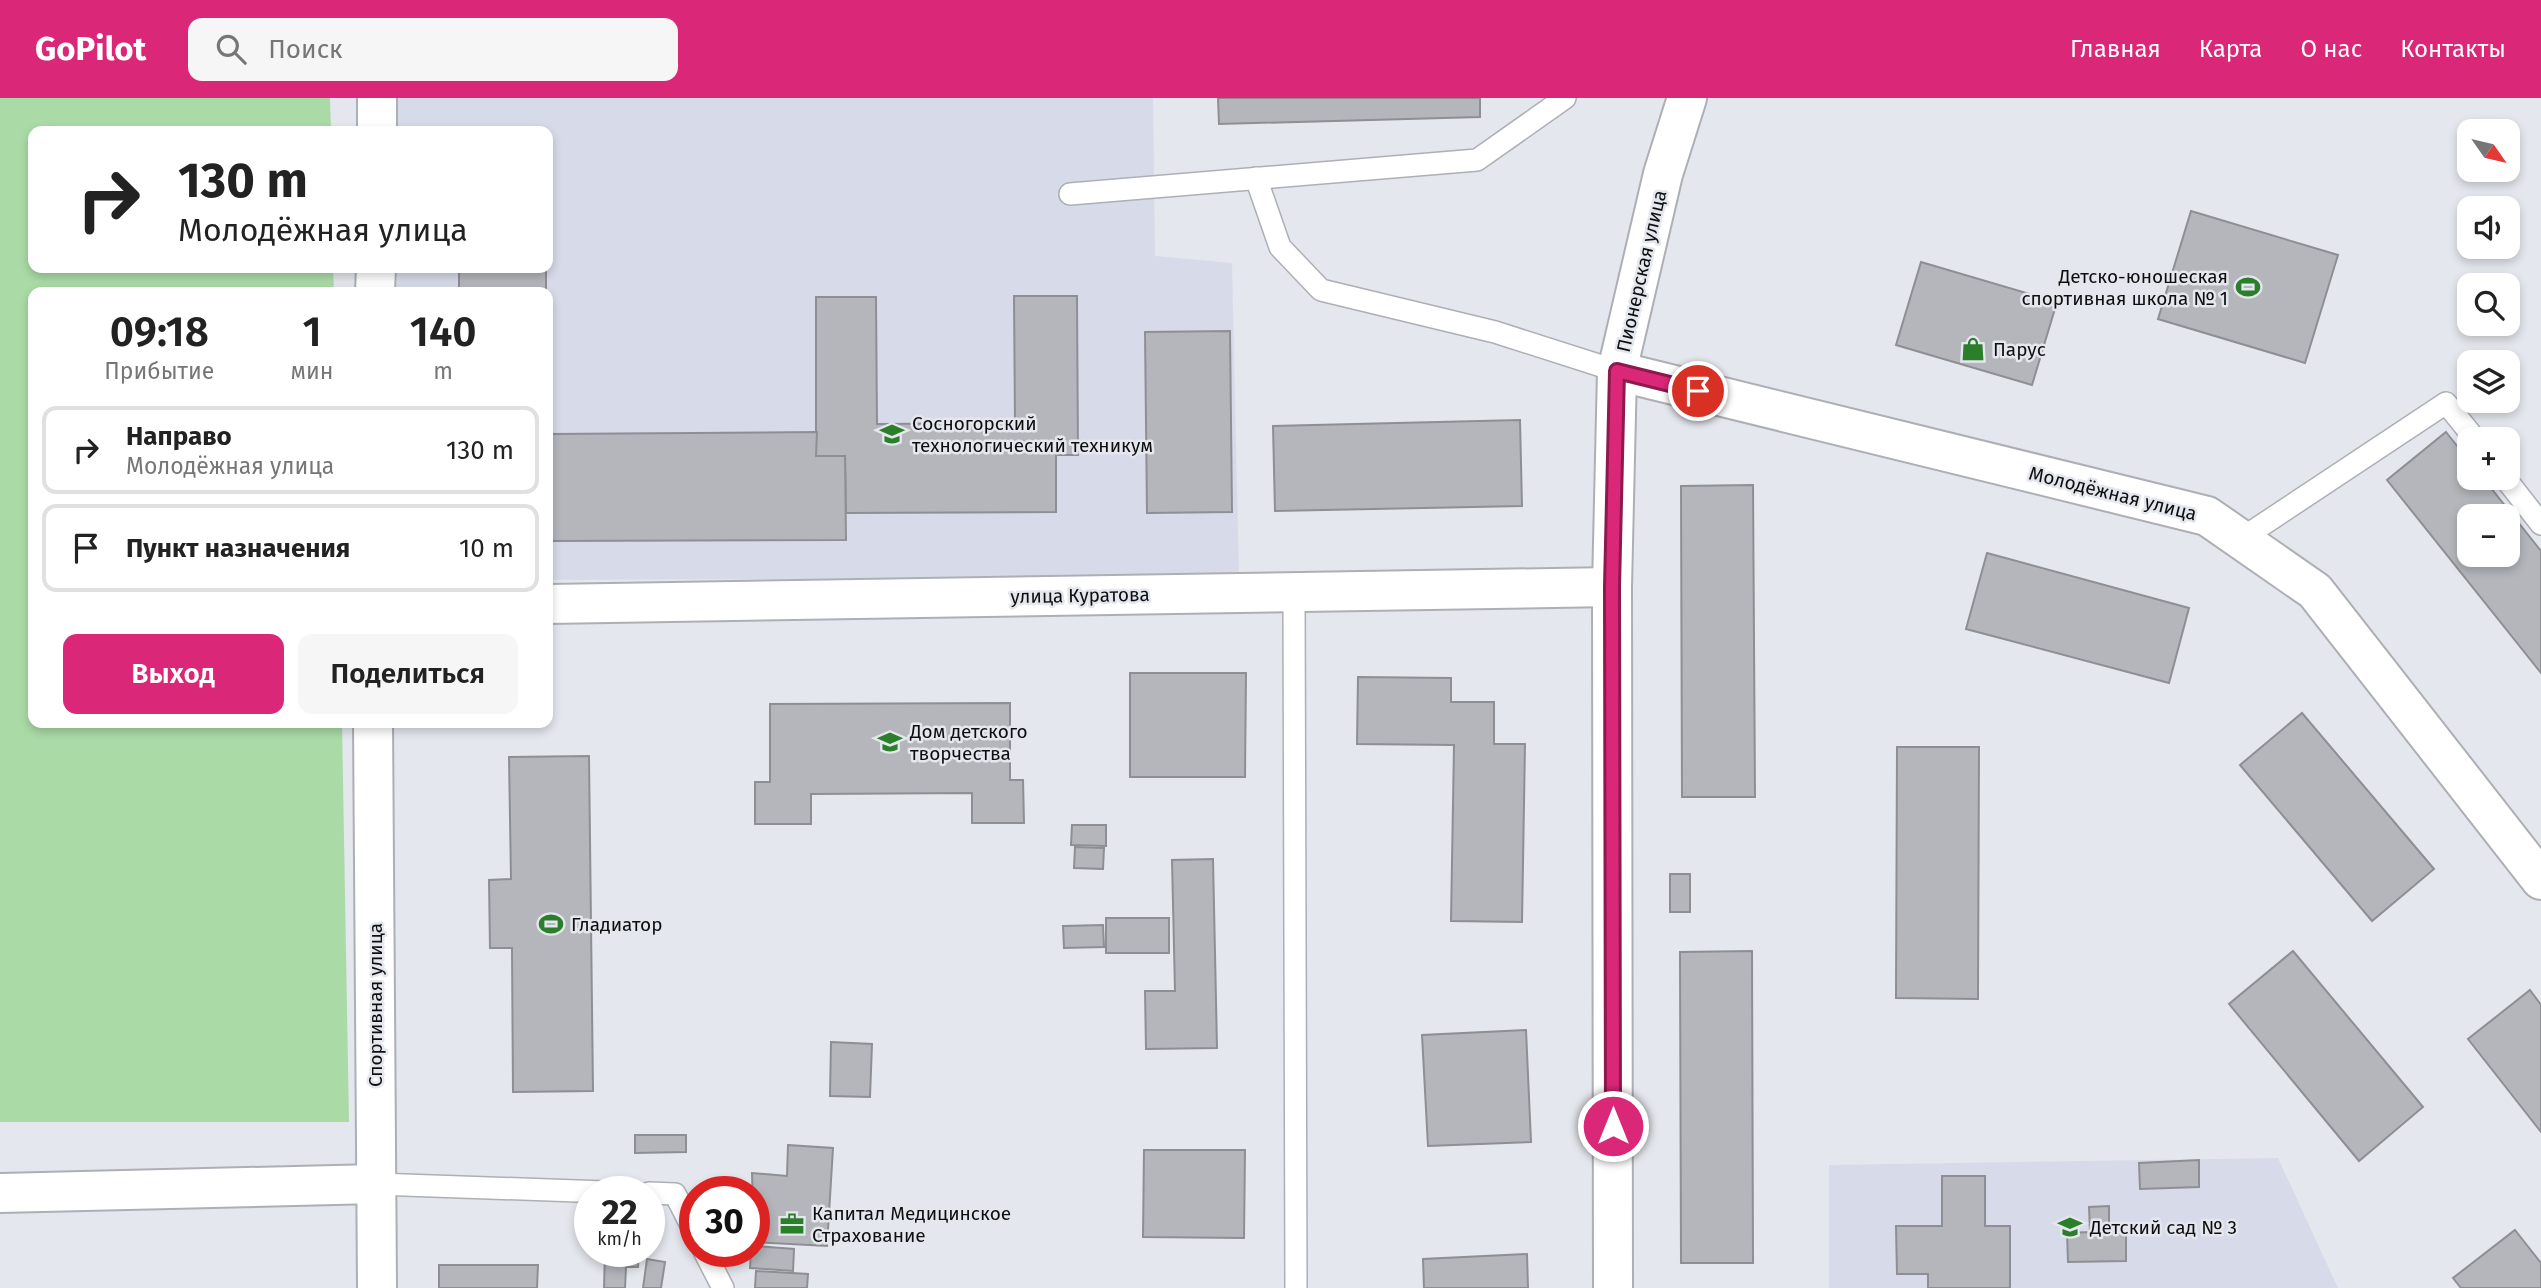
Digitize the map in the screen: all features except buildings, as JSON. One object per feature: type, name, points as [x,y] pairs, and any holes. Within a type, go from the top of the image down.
[{"type":"street","points":[[377,98],[377,126]]},
{"type":"street","name":"Пионерская улица","points":[[1613,1288],[1612,587],[1617,371],[1663,174],[1687,98]]},
{"type":"street","name":"Молодёжная улица","points":[[1617,371],[2207,516],[2315,591],[2541,880]]},
{"type":"street","name":"улица Куратова","points":[[553,604],[1612,587]]},
{"type":"street","name":"Спортивная улица","points":[[373,728],[377,1288]]},
{"type":"street","points":[[0,1193],[376,1184]]},
{"type":"lane","points":[[1070,194],[1477,160],[1565,98]]},
{"type":"lane","points":[[1256,178],[1280,247],[1321,290],[1495,332],[1617,371]]},
{"type":"lane","points":[[2241,539],[2446,403],[2465,427]]},
{"type":"lane","points":[[2514,490],[2541,524]]},
{"type":"lane","points":[[1294,592],[1296,1288]]},
{"type":"lane","points":[[376,1184],[574,1191]]},
{"type":"lane","points":[[665,1194],[675,1194],[679,1202]]},
{"type":"lane","points":[[712,1267],[723,1288]]},
{"type":"shaded area","name":"Сосногорский технологический техникум","points":[[398,98],[1153,98],[1155,256],[1232,263],[1239,577],[553,580],[553,287],[397,287],[397,273],[553,273],[553,126],[398,126]]},
{"type":"shaded area","name":"Детский сад № 3","points":[[2278,1158],[2338,1288],[1829,1288],[1829,1165]]},
{"type":"green space","points":[[0,98],[330,98],[331,126],[28,126],[28,273],[333,273],[334,287],[28,287],[28,728],[342,728],[349,1122],[0,1122]]},
{"type":"place","name":"Детско-юношеская спортивная школа № 1","points":[[2248,287]]},
{"type":"place","name":"Парус","points":[[1973,349]]},
{"type":"place","name":"Сосногорский технологический техникум","points":[[892,434]]},
{"type":"place","name":"Дом детского творчества","points":[[890,742]]},
{"type":"place","name":"Гладиатор","points":[[551,924]]},
{"type":"place","name":"Капитал Медицинское Страхование","points":[[792,1224]]},
{"type":"place","name":"Детский сад № 3","points":[[2070,1227]]},
{"type":"route","points":[[1613,1126],[1612,587],[1617,371],[1698,391]]}]
